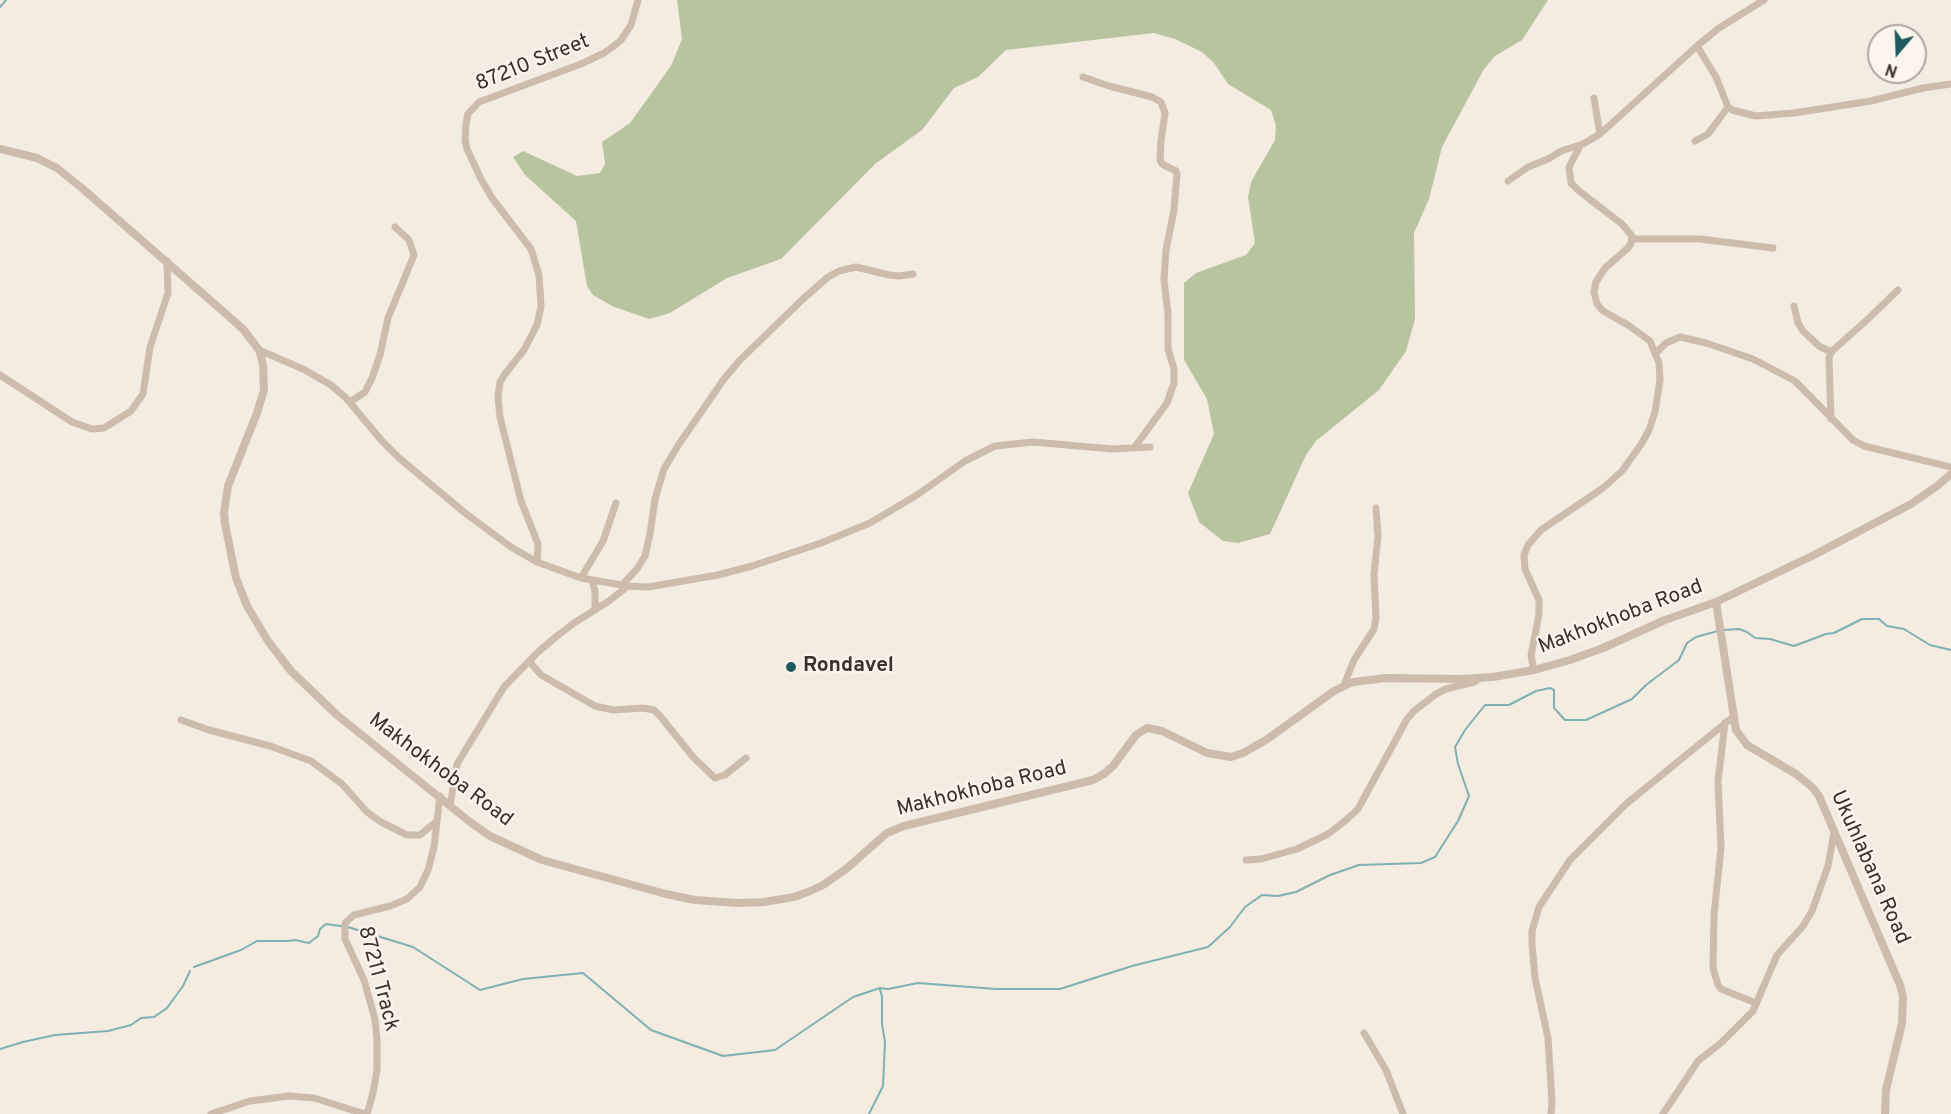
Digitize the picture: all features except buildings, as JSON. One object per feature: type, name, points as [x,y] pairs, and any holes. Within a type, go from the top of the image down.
[{"type":"street","name":"87210 Street","points":[[537,562],[538,544],[521,501],[498,397],[500,382],[525,350],[537,325],[541,306],[539,275],[531,249],[492,198],[481,179],[467,149],[465,124],[468,114],[478,102],[581,64],[609,50],[621,40],[631,25],[638,0]]},
{"type":"street","points":[[1508,181],[1528,167],[1580,146],[1600,134],[1719,28],[1764,0]]},
{"type":"street","points":[[1697,46],[1716,77],[1728,107],[1756,116],[1794,113],[1871,101],[1923,88],[1951,84]]},
{"type":"street","points":[[1083,77],[1152,97],[1161,102],[1165,112],[1160,160],[1162,164],[1176,171],[1177,174],[1164,280],[1168,314],[1168,350],[1174,369],[1174,383],[1167,403],[1134,448]]},
{"type":"street","points":[[1594,98],[1600,134]]},
{"type":"street","points":[[1695,141],[1708,134],[1728,107]]},
{"type":"street","points":[[1534,670],[1532,656],[1539,600],[1525,569],[1526,550],[1530,541],[1541,530],[1603,488],[1616,476],[1642,443],[1653,420],[1658,401],[1660,372],[1656,353],[1650,341],[1600,308],[1594,292],[1596,282],[1605,268],[1628,248],[1632,239],[1630,231],[1570,183],[1569,167],[1580,146]]},
{"type":"street","points":[[0,149],[37,158],[57,168],[243,329],[260,350],[323,379],[350,402],[399,458],[497,538],[524,556],[581,578],[625,586],[648,587],[718,575],[752,566],[821,543],[870,523],[917,495],[965,461],[995,446],[1032,442],[1112,449],[1150,447]]},
{"type":"street","points":[[350,402],[365,393],[372,378],[380,355],[388,318],[414,255],[409,240],[394,227]]},
{"type":"street","points":[[1632,239],[1700,240],[1773,248]]},
{"type":"street","points":[[0,375],[64,418],[92,429],[104,428],[131,411],[142,394],[150,347],[168,292],[166,261]]},
{"type":"street","points":[[450,806],[454,774],[463,753],[504,687],[538,651],[574,623],[596,610],[625,586],[637,569],[645,556],[655,499],[664,468],[724,379],[740,360],[803,298],[838,271],[856,267],[889,275],[913,274]]},
{"type":"street","points":[[1831,419],[1829,358],[1831,352],[1898,290]]},
{"type":"street","points":[[1794,306],[1798,323],[1803,331],[1819,346],[1831,352]]},
{"type":"street","points":[[1656,353],[1666,343],[1680,337],[1753,359],[1795,381],[1853,440],[1864,446],[1951,467]]},
{"type":"street","name":"Makhokhoba Road","points":[[260,350],[264,390],[228,486],[224,512],[226,538],[236,578],[256,623],[291,671],[337,715],[490,836],[542,860],[675,896],[737,903],[771,902],[794,897],[823,885],[846,869],[879,840],[904,826],[1093,780],[1113,766],[1136,735],[1147,728],[1162,731],[1207,753],[1231,757],[1266,740],[1344,685],[1368,679],[1386,678],[1480,678],[1534,670],[1603,648],[1665,620],[1716,602],[1814,555],[1882,520],[1937,486],[1951,474]]},
{"type":"street","points":[[581,578],[603,541],[615,502]]},
{"type":"street","points":[[1344,685],[1354,660],[1374,629],[1376,618],[1374,574],[1378,536],[1376,508]]},
{"type":"street","points":[[592,580],[596,592],[596,610]]},
{"type":"street","name":"Ukuhlabana Road","points":[[1716,602],[1736,730],[1747,745],[1796,774],[1812,787],[1824,804],[1863,901],[1894,968],[1903,996],[1902,1023],[1886,1090],[1885,1114]]},
{"type":"street","points":[[529,662],[541,675],[595,706],[613,710],[643,708],[654,710],[688,751],[715,778],[725,775],[746,758]]},
{"type":"street","points":[[1246,860],[1261,859],[1297,849],[1328,834],[1346,821],[1358,809],[1407,719],[1414,711],[1446,689],[1474,682],[1480,678]]},
{"type":"street","points":[[1551,1114],[1548,1038],[1535,978],[1532,944],[1532,931],[1539,907],[1570,860],[1626,804],[1733,717]]},
{"type":"street","points":[[181,720],[219,733],[294,753],[311,761],[342,784],[367,812],[407,835],[420,834],[437,821]]},
{"type":"street","points":[[1725,723],[1718,781],[1721,848],[1714,915],[1713,968],[1721,989],[1756,1003]]},
{"type":"street","name":"87211 Track","points":[[366,1114],[377,1070],[375,1019],[364,981],[345,939],[344,927],[354,915],[407,899],[420,887],[432,859],[440,796]]},
{"type":"street","points":[[1663,1114],[1698,1061],[1753,1011],[1778,955],[1803,926],[1812,911],[1828,866],[1835,830]]},
{"type":"street","points":[[1364,1033],[1386,1070],[1403,1114]]},
{"type":"street","points":[[211,1114],[250,1101],[289,1096],[314,1098],[366,1114]]},
{"type":"green space","points":[[677,0],[1548,0],[1522,40],[1495,56],[1484,69],[1442,147],[1429,199],[1414,233],[1415,319],[1406,351],[1379,390],[1316,441],[1306,455],[1270,534],[1238,543],[1223,541],[1199,522],[1188,493],[1214,434],[1207,399],[1184,360],[1184,283],[1196,273],[1246,255],[1255,243],[1248,197],[1251,182],[1275,140],[1276,125],[1271,110],[1228,84],[1214,63],[1202,52],[1175,39],[1154,33],[1006,50],[978,77],[954,88],[922,130],[875,164],[781,259],[727,278],[670,313],[649,319],[612,306],[593,295],[587,286],[576,221],[525,175],[513,157],[523,151],[577,176],[600,173],[605,164],[602,142],[630,123],[671,66],[682,39]]},
{"type":"waterway","points":[[0,7],[6,0]]},
{"type":"waterway","points":[[1724,630],[1739,629],[1755,638],[1770,639],[1794,646],[1834,633],[1862,619],[1879,619],[1887,626],[1904,629],[1930,645],[1951,650]]},
{"type":"waterway","points":[[194,967],[241,950],[257,941],[295,940],[309,943],[318,936],[320,929],[326,924],[348,927],[413,947],[480,990],[523,979],[583,973],[651,1030],[723,1056],[775,1050],[853,997],[880,988],[888,989],[918,983],[996,989],[1060,989],[1132,966],[1208,947],[1230,927],[1245,907],[1262,895],[1278,896],[1296,892],[1330,875],[1359,865],[1421,863],[1435,857],[1458,821],[1469,796],[1455,747],[1485,705],[1509,705],[1536,691],[1550,688],[1554,690],[1554,708],[1565,720],[1586,720],[1632,699],[1646,685],[1679,660],[1687,643],[1696,637],[1718,631]]},
{"type":"waterway","points":[[0,1049],[55,1035],[108,1031],[131,1025],[141,1018],[154,1017],[167,1008],[183,986],[190,971]]},
{"type":"waterway","points":[[869,1114],[883,1086],[885,1042],[880,989]]},
{"type":"place","name":"Rondavel","points":[[791,667]]}]
